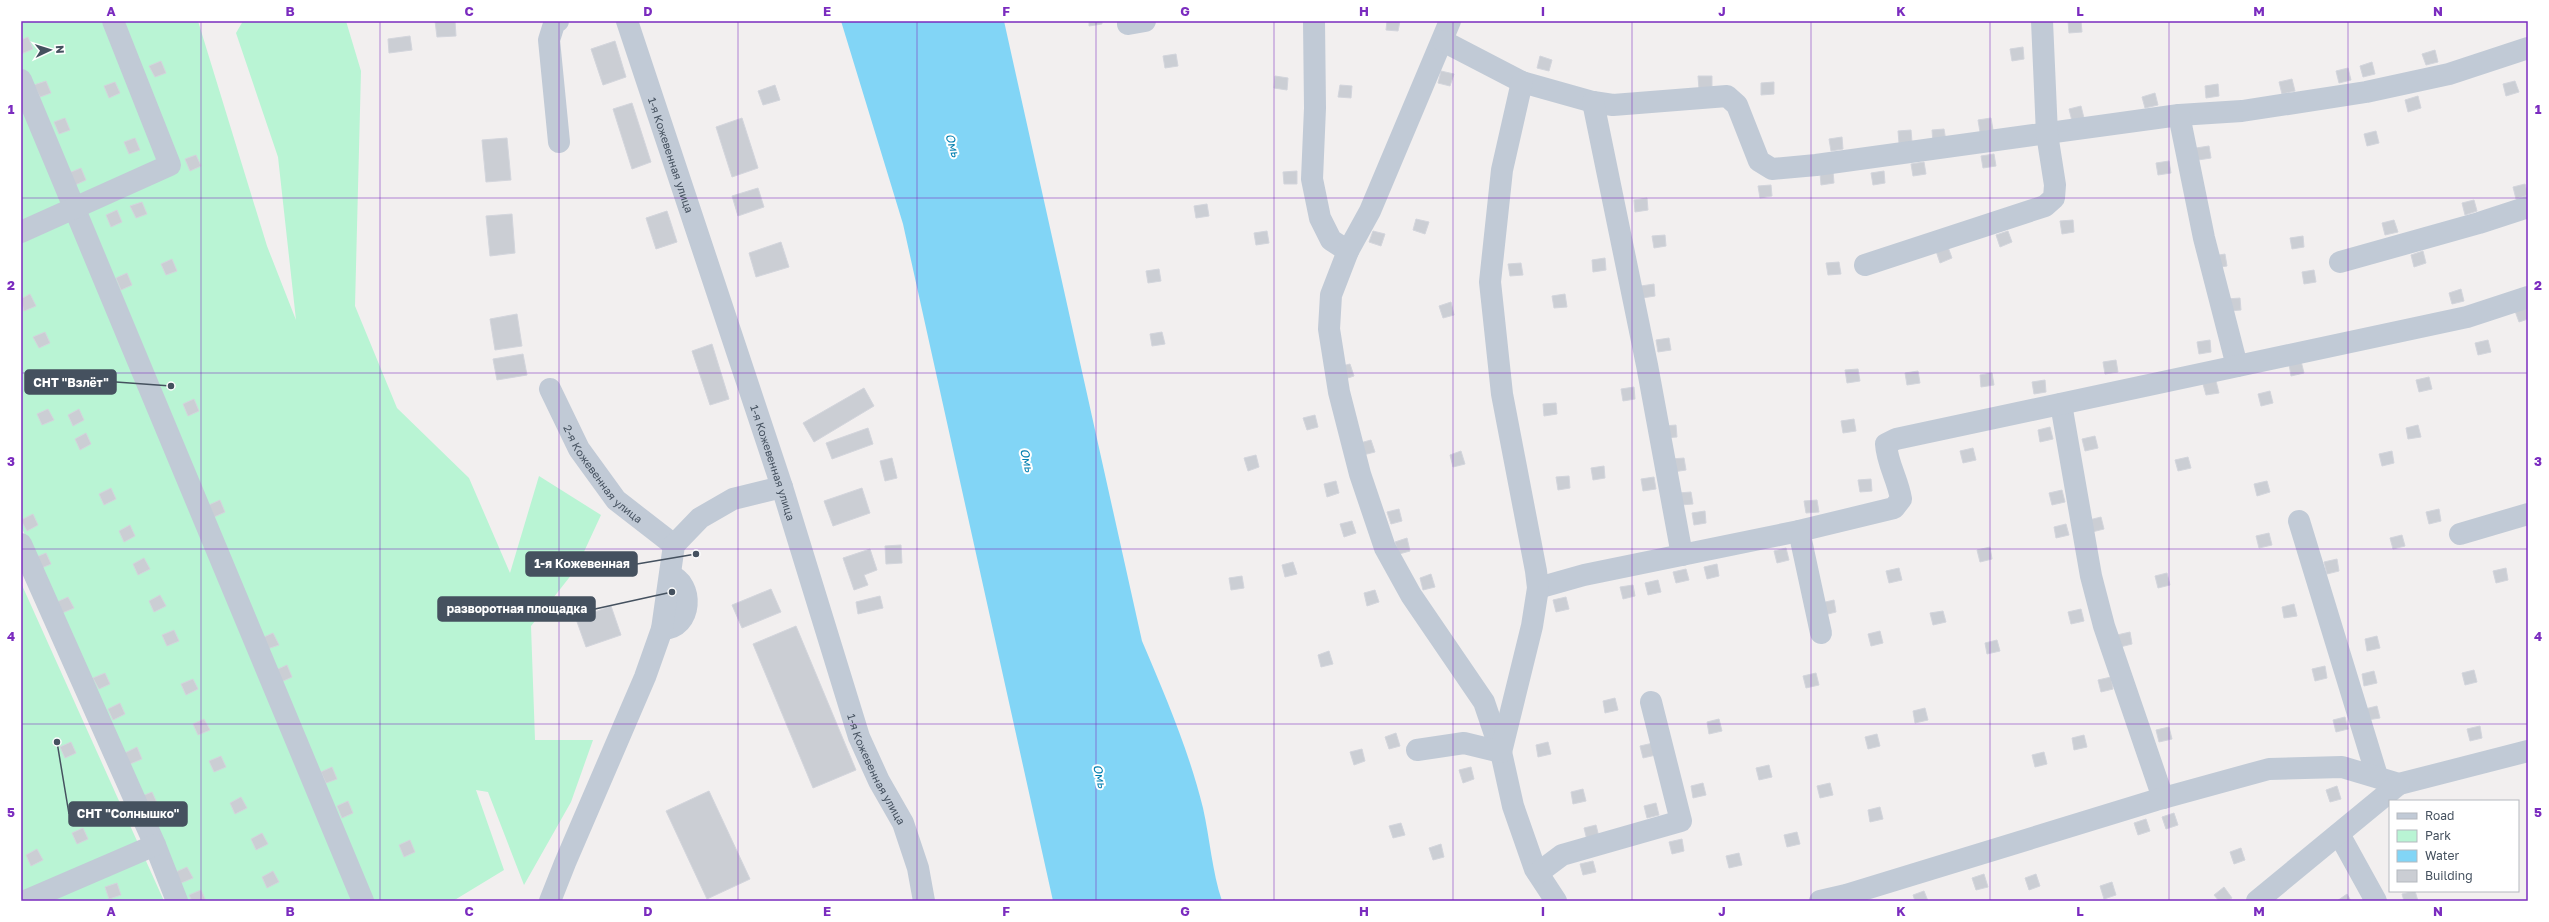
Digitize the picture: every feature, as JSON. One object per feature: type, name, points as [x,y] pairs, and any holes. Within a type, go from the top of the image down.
[{"type":"street","points":[[21,232],[170,165],[113,21]]},
{"type":"street","points":[[558,21],[554,24],[549,40],[559,142]]},
{"type":"street","name":"1-я Кожевенная улица","points":[[627,21],[782,487],[859,737],[879,781],[903,823],[918,868],[924,901]]},
{"type":"street","points":[[1314,21],[1312,179],[1320,218],[1331,240],[1348,252]]},
{"type":"street","points":[[1450,21],[1443,41],[1370,211],[1348,252],[1332,295],[1329,329],[1339,392],[1360,474],[1385,548],[1411,595],[1484,702],[1501,752],[1512,806],[1538,873],[1556,901]]},
{"type":"street","points":[[1865,265],[2045,206],[2054,198],[2055,185],[2047,134],[2042,21]]},
{"type":"street","points":[[1443,41],[1522,82],[1593,102],[1613,105],[1727,96],[1737,105],[1759,161],[1772,169],[2047,134],[2179,115],[2242,111],[2366,92],[2449,74],[2528,48]]},
{"type":"street","points":[[21,80],[363,901]]},
{"type":"street","points":[[1501,752],[1532,626],[1538,588],[1502,394],[1490,282],[1502,170],[1522,82]]},
{"type":"street","points":[[1593,102],[1645,358],[1682,555]]},
{"type":"street","points":[[2179,115],[2204,238],[2237,366]]},
{"type":"street","points":[[2340,262],[2479,223],[2528,207]]},
{"type":"street","points":[[1538,588],[1584,575],[1799,531],[1894,508],[1901,499],[1899,484],[1887,456],[1886,444],[1896,439],[2467,317],[2528,297]]},
{"type":"street","name":"2-я Кожевенная улица","points":[[550,389],[579,449],[616,500],[674,545]]},
{"type":"street","points":[[2061,404],[2091,576],[2104,626],[2163,798]]},
{"type":"street","points":[[550,901],[564,863],[645,677],[662,629],[674,545],[700,518],[733,499],[782,487]]},
{"type":"street","points":[[2460,534],[2528,514]]},
{"type":"street","points":[[2299,521],[2377,776]]},
{"type":"street","points":[[1799,531],[1821,633]]},
{"type":"street","points":[[21,544],[155,845],[176,901]]},
{"type":"street","points":[[1538,873],[1562,855],[1681,821],[1651,702]]},
{"type":"street","points":[[1417,750],[1464,743],[1501,752]]},
{"type":"street","points":[[2257,901],[2400,784],[2528,751]]},
{"type":"street","points":[[1820,901],[1846,895],[2163,798],[2269,769],[2342,767],[2377,776],[2400,784]]},
{"type":"street","points":[[2339,834],[2376,901]]},
{"type":"street","points":[[26,897],[155,845]]},
{"type":"green space","points":[[21,21],[198,21],[267,246],[296,320],[278,157],[236,33],[243,21],[346,21],[361,71],[355,306],[397,408],[469,478],[510,573],[539,476],[601,515],[576,569],[531,626],[535,740],[593,740],[571,802],[524,885],[488,792],[476,790],[504,870],[453,901],[184,901],[21,526]]},
{"type":"green space","points":[[21,583],[164,901],[21,901]]},
{"type":"water","name":"Омь","points":[[841,21],[1004,21],[1142,641],[1168,703],[1191,765],[1203,808],[1216,878],[1222,901],[1053,901],[903,224]]},
{"type":"building","points":[[435,21],[455,21],[456,36],[437,37]]},
{"type":"building","points":[[1089,21],[1102,21],[1102,24],[1089,26]]},
{"type":"building","points":[[1387,21],[1400,21],[1398,31],[1386,30]]},
{"type":"building","points":[[2068,21],[2081,21],[2082,32],[2069,33]]},
{"type":"building","points":[[410,36],[412,50],[389,53],[388,39]]},
{"type":"building","points":[[28,37],[33,49],[21,54],[21,40]]},
{"type":"building","points":[[615,41],[626,77],[603,85],[591,49]]},
{"type":"building","points":[[2023,47],[2024,59],[2012,61],[2010,49]]},
{"type":"building","points":[[2435,50],[2438,62],[2426,65],[2422,54]]},
{"type":"building","points":[[1176,54],[1178,66],[1165,68],[1163,56]]},
{"type":"building","points":[[1540,56],[1552,60],[1549,71],[1537,68]]},
{"type":"building","points":[[161,61],[166,73],[155,77],[149,66]]},
{"type":"building","points":[[2372,62],[2375,74],[2363,77],[2360,66]]},
{"type":"building","points":[[2348,68],[2351,80],[2339,83],[2336,71]]},
{"type":"building","points":[[1441,71],[1454,74],[1450,86],[1438,83]]},
{"type":"building","points":[[1275,76],[1288,78],[1287,90],[1274,88]]},
{"type":"building","points":[[1698,76],[1712,76],[1712,88],[1699,89]]},
{"type":"building","points":[[2292,79],[2295,91],[2282,94],[2279,82]]},
{"type":"building","points":[[46,81],[51,93],[40,97],[34,85]]},
{"type":"building","points":[[2515,81],[2519,92],[2506,96],[2503,84]]},
{"type":"building","points":[[115,82],[120,93],[109,98],[104,86]]},
{"type":"building","points":[[1774,82],[1774,94],[1761,95],[1761,83]]},
{"type":"building","points":[[2218,84],[2219,96],[2206,98],[2205,86]]},
{"type":"building","points":[[775,85],[780,100],[763,105],[758,91]]},
{"type":"building","points":[[1340,85],[1352,86],[1351,98],[1338,97]]},
{"type":"building","points":[[2155,93],[2158,105],[2145,108],[2142,97]]},
{"type":"building","points":[[2418,96],[2421,108],[2408,112],[2405,100]]},
{"type":"building","points":[[632,103],[651,162],[632,169],[613,109]]},
{"type":"building","points":[[2081,106],[2084,118],[2072,121],[2069,109]]},
{"type":"building","points":[[65,118],[70,130],[59,134],[54,122]]},
{"type":"building","points":[[742,118],[758,168],[732,177],[716,127]]},
{"type":"building","points":[[1991,118],[1993,130],[1980,132],[1978,120]]},
{"type":"building","points":[[1944,129],[1946,141],[1933,143],[1932,130]]},
{"type":"building","points":[[1911,130],[1912,142],[1899,143],[1898,131]]},
{"type":"building","points":[[2376,131],[2379,143],[2367,146],[2364,134]]},
{"type":"building","points":[[1842,137],[1843,149],[1831,151],[1829,139]]},
{"type":"building","points":[[135,138],[140,150],[129,154],[124,142]]},
{"type":"building","points":[[507,138],[511,180],[486,182],[482,140]]},
{"type":"building","points":[[2209,146],[2211,158],[2198,160],[2196,148]]},
{"type":"building","points":[[1994,154],[1996,166],[1983,168],[1981,156]]},
{"type":"building","points":[[196,155],[201,166],[190,171],[185,159]]},
{"type":"building","points":[[2169,161],[2171,173],[2158,175],[2156,163]]},
{"type":"building","points":[[1924,162],[1926,174],[1913,176],[1911,164]]},
{"type":"building","points":[[81,168],[86,180],[75,185],[69,173]]},
{"type":"building","points":[[1297,171],[1297,184],[1284,184],[1283,172]]},
{"type":"building","points":[[1833,171],[1834,183],[1821,185],[1820,173]]},
{"type":"building","points":[[1884,171],[1885,183],[1873,185],[1871,173]]},
{"type":"building","points":[[2525,184],[2528,195],[2516,199],[2513,187]]},
{"type":"building","points":[[1771,185],[1772,196],[1760,198],[1758,186]]},
{"type":"building","points":[[758,188],[764,207],[738,216],[732,196]]},
{"type":"building","points":[[1647,198],[1648,210],[1635,212],[1634,200]]},
{"type":"building","points":[[2474,200],[2477,211],[2465,215],[2462,203]]},
{"type":"building","points":[[142,202],[147,214],[136,218],[130,206]]},
{"type":"building","points":[[1207,204],[1209,216],[1196,218],[1194,206]]},
{"type":"building","points":[[117,210],[122,222],[111,227],[106,215]]},
{"type":"building","points":[[667,211],[677,242],[656,249],[646,218]]},
{"type":"building","points":[[512,214],[515,253],[490,256],[486,216]]},
{"type":"building","points":[[1416,219],[1429,222],[1425,234],[1413,230]]},
{"type":"building","points":[[2073,220],[2074,232],[2062,234],[2060,221]]},
{"type":"building","points":[[2394,220],[2398,232],[2385,235],[2382,223]]},
{"type":"building","points":[[1267,231],[1269,243],[1256,245],[1254,233]]},
{"type":"building","points":[[1373,231],[1385,234],[1381,246],[1369,242]]},
{"type":"building","points":[[2008,231],[2012,242],[2000,247],[1996,235]]},
{"type":"building","points":[[1665,235],[1666,246],[1654,248],[1652,236]]},
{"type":"building","points":[[2303,236],[2304,247],[2292,249],[2290,238]]},
{"type":"building","points":[[781,242],[789,267],[756,277],[749,253]]},
{"type":"building","points":[[1948,247],[1952,258],[1940,263],[1936,251]]},
{"type":"building","points":[[2423,251],[2426,263],[2414,267],[2411,255]]},
{"type":"building","points":[[2225,254],[2227,266],[2214,268],[2213,256]]},
{"type":"building","points":[[1605,258],[1606,270],[1593,272],[1592,260]]},
{"type":"building","points":[[172,259],[177,271],[166,275],[161,264]]},
{"type":"building","points":[[1839,262],[1841,274],[1828,275],[1826,263]]},
{"type":"building","points":[[1521,263],[1523,275],[1510,276],[1508,264]]},
{"type":"building","points":[[1159,269],[1161,281],[1148,283],[1146,271]]},
{"type":"building","points":[[2314,270],[2316,282],[2304,284],[2302,272]]},
{"type":"building","points":[[127,273],[132,285],[121,290],[116,278]]},
{"type":"building","points":[[1654,284],[1655,296],[1642,298],[1641,286]]},
{"type":"building","points":[[2461,289],[2464,301],[2452,304],[2449,293]]},
{"type":"building","points":[[30,294],[36,306],[24,311],[21,299]]},
{"type":"building","points":[[1565,294],[1567,307],[1554,308],[1552,296]]},
{"type":"building","points":[[2240,298],[2241,310],[2229,311],[2227,299]]},
{"type":"building","points":[[1451,302],[1454,315],[1443,318],[1439,306]]},
{"type":"building","points":[[2527,306],[2528,319],[2519,322],[2515,311]]},
{"type":"building","points":[[517,314],[522,346],[495,350],[490,319]]},
{"type":"building","points":[[45,332],[50,343],[39,348],[33,337]]},
{"type":"building","points":[[1162,332],[1165,344],[1152,346],[1150,334]]},
{"type":"building","points":[[1669,338],[1671,350],[1658,352],[1656,340]]},
{"type":"building","points":[[2210,340],[2211,352],[2199,354],[2197,342]]},
{"type":"building","points":[[2488,340],[2491,352],[2478,355],[2475,343]]},
{"type":"building","points":[[712,344],[729,399],[710,405],[692,351]]},
{"type":"building","points":[[523,354],[527,375],[497,380],[493,359]]},
{"type":"building","points":[[2116,360],[2118,372],[2105,374],[2103,362]]},
{"type":"building","points":[[2301,361],[2304,373],[2291,376],[2289,364]]},
{"type":"building","points":[[1350,364],[1354,376],[1342,380],[1338,367]]},
{"type":"building","points":[[1858,369],[1860,381],[1847,383],[1845,370]]},
{"type":"building","points":[[64,370],[69,381],[57,387],[52,376]]},
{"type":"building","points":[[1918,371],[1920,383],[1907,385],[1905,373]]},
{"type":"building","points":[[1992,373],[1994,385],[1981,387],[1980,375]]},
{"type":"building","points":[[2429,377],[2432,389],[2419,392],[2416,380]]},
{"type":"building","points":[[2045,380],[2046,392],[2034,394],[2032,382]]},
{"type":"building","points":[[2216,381],[2219,393],[2206,395],[2203,384]]},
{"type":"building","points":[[1634,387],[1635,399],[1623,401],[1621,389]]},
{"type":"building","points":[[864,388],[874,406],[814,442],[803,423]]},
{"type":"building","points":[[2270,391],[2273,403],[2261,406],[2258,394]]},
{"type":"building","points":[[194,399],[199,411],[188,416],[183,404]]},
{"type":"building","points":[[1556,403],[1557,414],[1544,416],[1543,404]]},
{"type":"building","points":[[48,409],[54,420],[42,425],[37,414]]},
{"type":"building","points":[[79,409],[84,420],[73,426],[68,415]]},
{"type":"building","points":[[1315,415],[1318,427],[1307,430],[1303,418]]},
{"type":"building","points":[[1854,419],[1856,431],[1843,433],[1841,421]]},
{"type":"building","points":[[1676,425],[1677,437],[1665,438],[1663,426]]},
{"type":"building","points":[[2418,425],[2421,437],[2408,439],[2406,428]]},
{"type":"building","points":[[2050,427],[2053,439],[2040,442],[2038,430]]},
{"type":"building","points":[[868,428],[873,444],[832,459],[826,443]]},
{"type":"building","points":[[86,433],[91,444],[80,450],[75,439]]},
{"type":"building","points":[[2095,436],[2098,448],[2085,451],[2082,439]]},
{"type":"building","points":[[1371,440],[1375,452],[1363,455],[1360,443]]},
{"type":"building","points":[[1973,448],[1976,460],[1963,463],[1960,451]]},
{"type":"building","points":[[1461,451],[1465,464],[1453,467],[1450,455]]},
{"type":"building","points":[[2392,451],[2394,463],[2382,466],[2379,454]]},
{"type":"building","points":[[1256,455],[1259,467],[1248,471],[1244,458]]},
{"type":"building","points":[[2188,457],[2191,468],[2178,471],[2175,460]]},
{"type":"building","points":[[892,458],[897,478],[885,481],[880,461]]},
{"type":"building","points":[[1684,458],[1686,470],[1673,472],[1671,459]]},
{"type":"building","points":[[1604,466],[1605,478],[1593,480],[1591,468]]},
{"type":"building","points":[[1569,476],[1570,488],[1558,490],[1556,477]]},
{"type":"building","points":[[1654,477],[1656,489],[1643,491],[1641,479]]},
{"type":"building","points":[[1871,479],[1872,491],[1860,492],[1858,480]]},
{"type":"building","points":[[1336,481],[1339,493],[1327,497],[1324,484]]},
{"type":"building","points":[[2267,481],[2270,492],[2257,496],[2254,484]]},
{"type":"building","points":[[111,488],[116,499],[104,505],[99,494]]},
{"type":"building","points":[[862,488],[870,513],[833,526],[824,501]]},
{"type":"building","points":[[2062,490],[2065,502],[2052,505],[2049,493]]},
{"type":"building","points":[[1691,492],[1693,504],[1680,505],[1678,493]]},
{"type":"building","points":[[220,500],[225,512],[214,517],[209,505]]},
{"type":"building","points":[[1817,500],[1819,512],[1806,513],[1804,501]]},
{"type":"building","points":[[1399,509],[1402,521],[1391,524],[1387,512]]},
{"type":"building","points":[[2439,509],[2441,521],[2429,524],[2426,512]]},
{"type":"building","points":[[1705,511],[1706,523],[1694,525],[1692,513]]},
{"type":"building","points":[[33,514],[38,525],[27,531],[21,520]]},
{"type":"building","points":[[2101,517],[2104,529],[2092,532],[2089,520]]},
{"type":"building","points":[[1352,521],[1356,533],[1344,537],[1340,524]]},
{"type":"building","points":[[2066,524],[2069,535],[2056,538],[2054,527]]},
{"type":"building","points":[[130,525],[135,536],[124,542],[119,531]]},
{"type":"building","points":[[2269,533],[2272,545],[2259,548],[2256,536]]},
{"type":"building","points":[[2402,535],[2405,546],[2393,549],[2390,538]]},
{"type":"building","points":[[1407,538],[1410,551],[1399,554],[1395,542]]},
{"type":"building","points":[[901,545],[902,563],[886,564],[885,546]]},
{"type":"building","points":[[1990,547],[1992,559],[1980,562],[1977,550]]},
{"type":"building","points":[[1786,548],[1789,560],[1777,563],[1774,551]]},
{"type":"building","points":[[870,549],[877,570],[864,575],[868,585],[854,590],[843,558]]},
{"type":"building","points":[[46,553],[51,564],[39,569],[34,558]]},
{"type":"building","points":[[144,558],[150,569],[138,575],[133,564]]},
{"type":"building","points":[[2337,559],[2339,571],[2327,574],[2324,562]]},
{"type":"building","points":[[1293,562],[1297,574],[1285,577],[1282,565]]},
{"type":"building","points":[[1717,564],[1719,576],[1707,579],[1704,567]]},
{"type":"building","points":[[1899,568],[1902,580],[1889,583],[1886,571]]},
{"type":"building","points":[[2506,568],[2508,580],[2496,583],[2493,571]]},
{"type":"building","points":[[1686,569],[1689,580],[1676,583],[1673,572]]},
{"type":"building","points":[[2167,573],[2170,585],[2158,588],[2155,576]]},
{"type":"building","points":[[1431,574],[1435,587],[1423,590],[1420,578]]},
{"type":"building","points":[[1242,576],[1244,588],[1231,590],[1229,578]]},
{"type":"building","points":[[1658,580],[1661,592],[1648,595],[1645,583]]},
{"type":"building","points":[[1633,585],[1635,596],[1623,599],[1620,587]]},
{"type":"building","points":[[771,589],[781,612],[742,628],[732,605]]},
{"type":"building","points":[[1375,590],[1379,602],[1367,606],[1364,593]]},
{"type":"building","points":[[160,595],[166,606],[154,612],[149,601]]},
{"type":"building","points":[[880,596],[883,608],[858,614],[856,602]]},
{"type":"building","points":[[68,597],[74,608],[62,613],[57,602]]},
{"type":"building","points":[[1566,597],[1569,609],[1556,612],[1553,600]]},
{"type":"building","points":[[1834,600],[1836,612],[1824,615],[1821,603]]},
{"type":"building","points":[[2294,604],[2297,616],[2284,618],[2282,607]]},
{"type":"building","points":[[611,606],[621,635],[586,647],[576,619]]},
{"type":"building","points":[[2081,609],[2084,621],[2071,624],[2068,612]]},
{"type":"building","points":[[1943,611],[1946,622],[1933,625],[1930,613]]},
{"type":"building","points":[[796,626],[856,770],[813,788],[753,644]]},
{"type":"building","points":[[174,630],[179,641],[167,646],[162,635]]},
{"type":"building","points":[[1880,631],[1883,643],[1871,646],[1868,634]]},
{"type":"building","points":[[2130,632],[2132,644],[2120,647],[2117,635]]},
{"type":"building","points":[[273,633],[279,645],[267,649],[262,638]]},
{"type":"building","points":[[2377,636],[2380,648],[2367,651],[2365,639]]},
{"type":"building","points":[[1997,640],[2000,651],[1987,654],[1985,643]]},
{"type":"building","points":[[1329,651],[1333,664],[1321,667],[1318,655]]},
{"type":"building","points":[[287,665],[292,677],[281,682],[276,670]]},
{"type":"building","points":[[2325,666],[2327,678],[2315,681],[2312,669]]},
{"type":"building","points":[[2474,670],[2477,682],[2465,685],[2462,673]]},
{"type":"building","points":[[2374,671],[2377,683],[2364,686],[2362,674]]},
{"type":"building","points":[[105,673],[110,684],[99,689],[93,678]]},
{"type":"building","points":[[1816,673],[1819,685],[1806,688],[1803,676]]},
{"type":"building","points":[[2111,677],[2113,689],[2101,692],[2098,680]]},
{"type":"building","points":[[193,679],[198,689],[186,695],[181,684]]},
{"type":"building","points":[[1615,698],[1618,710],[1605,713],[1603,701]]},
{"type":"building","points":[[120,703],[125,714],[113,720],[108,709]]},
{"type":"building","points":[[2377,706],[2380,718],[2367,720],[2365,709]]},
{"type":"building","points":[[1925,708],[1928,720],[1915,723],[1913,711]]},
{"type":"building","points":[[2345,717],[2348,729],[2336,732],[2333,720]]},
{"type":"building","points":[[204,719],[210,730],[198,735],[193,724]]},
{"type":"building","points":[[1719,719],[1722,731],[1709,734],[1707,722]]},
{"type":"building","points":[[2480,726],[2482,738],[2470,741],[2467,729]]},
{"type":"building","points":[[2169,727],[2172,739],[2159,742],[2156,730]]},
{"type":"building","points":[[1396,733],[1400,746],[1389,749],[1385,737]]},
{"type":"building","points":[[1877,734],[1880,746],[1868,749],[1865,737]]},
{"type":"building","points":[[2084,735],[2087,747],[2074,750],[2072,738]]},
{"type":"building","points":[[71,742],[76,753],[65,758],[60,747]]},
{"type":"building","points":[[1548,742],[1551,754],[1538,757],[1536,745]]},
{"type":"building","points":[[1653,743],[1656,755],[1643,758],[1640,746]]},
{"type":"building","points":[[137,747],[142,759],[130,764],[125,753]]},
{"type":"building","points":[[1362,749],[1365,761],[1354,765],[1350,752]]},
{"type":"building","points":[[2044,752],[2047,764],[2035,767],[2032,755]]},
{"type":"building","points":[[221,756],[226,767],[214,772],[209,761]]},
{"type":"building","points":[[1769,765],[1772,777],[1759,780],[1756,768]]},
{"type":"building","points":[[332,767],[337,779],[326,783],[321,772]]},
{"type":"building","points":[[1471,767],[1474,779],[1463,783],[1459,770]]},
{"type":"building","points":[[1703,783],[1706,795],[1693,798],[1691,786]]},
{"type":"building","points":[[1830,783],[1833,795],[1820,798],[1817,786]]},
{"type":"building","points":[[2337,786],[2341,799],[2330,802],[2326,790]]},
{"type":"building","points":[[1583,789],[1586,801],[1573,804],[1571,792]]},
{"type":"building","points":[[709,791],[750,879],[707,899],[666,811]]},
{"type":"building","points":[[152,792],[157,803],[145,808],[140,797]]},
{"type":"building","points":[[241,797],[247,808],[235,814],[230,803]]},
{"type":"building","points":[[348,801],[353,813],[342,818],[337,806]]},
{"type":"building","points":[[1656,803],[1659,815],[1647,818],[1644,806]]},
{"type":"building","points":[[1880,807],[1883,819],[1870,822],[1868,810]]},
{"type":"building","points":[[2174,813],[2178,825],[2166,829],[2162,817]]},
{"type":"building","points":[[2146,819],[2150,831],[2138,835],[2134,823]]},
{"type":"building","points":[[1401,823],[1405,835],[1393,838],[1389,826]]},
{"type":"building","points":[[1596,825],[1599,837],[1587,840],[1584,828]]},
{"type":"building","points":[[83,828],[88,839],[77,844],[72,833]]},
{"type":"building","points":[[1797,832],[1800,844],[1787,847],[1784,835]]},
{"type":"building","points":[[262,833],[268,844],[256,850],[251,839]]},
{"type":"building","points":[[1682,839],[1684,851],[1672,854],[1669,842]]},
{"type":"building","points":[[410,840],[415,852],[404,857],[399,845]]},
{"type":"building","points":[[1441,844],[1444,857],[1433,860],[1429,848]]},
{"type":"building","points":[[2241,848],[2245,860],[2234,864],[2230,852]]},
{"type":"building","points":[[37,849],[43,860],[31,866],[26,855]]},
{"type":"building","points":[[1739,853],[1742,865],[1729,868],[1726,856]]},
{"type":"building","points":[[1593,861],[1596,872],[1583,875],[1580,864]]},
{"type":"building","points":[[187,867],[193,878],[181,883],[176,872]]},
{"type":"building","points":[[273,871],[279,882],[267,888],[262,877]]},
{"type":"building","points":[[1984,874],[1988,887],[1976,890],[1972,878]]},
{"type":"building","points":[[2036,874],[2040,886],[2029,890],[2025,878]]},
{"type":"building","points":[[2112,882],[2116,895],[2104,899],[2100,886]]},
{"type":"building","points":[[117,883],[121,895],[109,899],[105,887]]},
{"type":"building","points":[[2224,887],[2232,898],[2227,901],[2219,901],[2214,895]]},
{"type":"building","points":[[201,890],[206,901],[192,901],[189,895]]},
{"type":"building","points":[[1924,891],[1928,901],[1915,901],[1913,895]]},
{"type":"building","points":[[2415,892],[2418,901],[2404,901],[2402,894]]},
{"type":"building","points":[[2347,894],[2351,901],[2337,901]]},
{"type":"place","name":"СНТ \"Взлёт\"","points":[[171,386]]},
{"type":"place","name":"1-я Кожевенная","points":[[696,554]]},
{"type":"place","name":"разворотная площадка","points":[[672,592]]},
{"type":"place","name":"СНТ \"Солнышко\"","points":[[57,742]]}]
